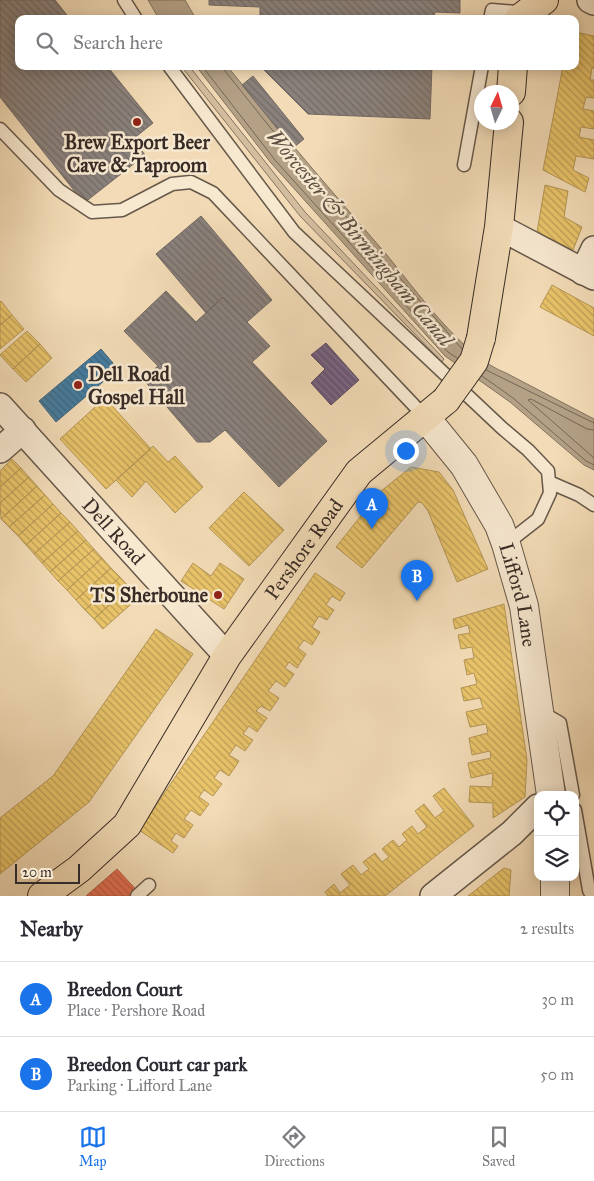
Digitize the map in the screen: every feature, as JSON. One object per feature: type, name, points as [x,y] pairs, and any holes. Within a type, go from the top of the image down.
[{"type":"main road","points":[[506,11],[544,0]]},
{"type":"main road","points":[[512,85],[513,70]]},
{"type":"main road","name":"Pershore Road","points":[[42,896],[79,869],[126,824],[228,656],[359,472],[436,408],[474,360],[481,338],[497,238],[508,130]]},
{"type":"street","points":[[590,0],[594,2]]},
{"type":"street","points":[[497,238],[524,241],[589,274],[594,249]]},
{"type":"street","name":"Dell Road","points":[[0,406],[228,656]]},
{"type":"street","name":"Lifford Lane","points":[[436,408],[464,465],[499,525],[506,544],[524,606],[551,791]]},
{"type":"street","points":[[0,450],[23,430]]},
{"type":"street","points":[[433,896],[512,834],[534,814]]},
{"type":"street","points":[[555,881],[555,896]]},
{"type":"lane","points":[[124,0],[133,15]]},
{"type":"lane","points":[[172,70],[294,232],[502,428],[528,450],[548,471],[550,493],[538,519],[506,544]]},
{"type":"lane","points":[[464,165],[481,70]]},
{"type":"lane","points":[[0,129],[59,190],[92,212],[122,210],[172,184],[191,182],[213,193],[436,408]]},
{"type":"lane","points":[[549,482],[594,504]]},
{"type":"lane","points":[[579,833],[589,890],[592,896]]},
{"type":"lane","points":[[137,896],[149,885]]},
{"type":"shaded area","points":[[184,70],[192,70],[305,212],[444,359],[442,362],[300,216]]},
{"type":"water","points":[[148,0],[185,0],[194,15],[157,15]]},
{"type":"water","name":"Worcester & Birmingham Canal","points":[[199,70],[230,70],[441,321],[473,353],[490,365],[594,419],[594,470],[584,465],[510,402],[445,356],[271,163]]},
{"type":"building: Homes","points":[[579,33],[594,36],[594,68],[592,68],[590,80],[594,80],[594,98],[586,97],[583,109],[594,111],[594,129],[581,127],[579,137],[594,140],[594,159],[576,156],[573,170],[589,178],[585,192],[543,170],[562,70],[579,70]]},
{"type":"building: Homes","points":[[545,185],[568,191],[564,217],[582,227],[573,250],[537,232]]},
{"type":"building: Homes","points":[[552,285],[594,308],[594,336],[540,307]]},
{"type":"building: Homes","points":[[0,302],[12,315],[0,325]]},
{"type":"building: Homes","points":[[12,315],[24,329],[0,349],[0,325]]},
{"type":"building: Homes","points":[[27,331],[40,344],[13,369],[0,355]]},
{"type":"building: Homes","points":[[40,344],[52,358],[26,382],[13,369]]},
{"type":"building: Homes","points":[[105,398],[151,449],[106,489],[60,439]]},
{"type":"building: Homes","points":[[153,446],[168,462],[175,456],[203,487],[175,513],[146,481],[132,497],[116,480]]},
{"type":"building: Homes","points":[[12,459],[21,468],[0,487],[0,471]]},
{"type":"building: Homes","points":[[411,467],[439,472],[453,490],[488,569],[457,582],[428,511],[422,503],[418,502],[362,568],[336,547],[380,492]]},
{"type":"building: Homes","points":[[21,468],[29,477],[0,503],[0,487]]},
{"type":"building: Homes","points":[[29,477],[37,486],[1,519],[0,503]]},
{"type":"building: Homes","points":[[37,486],[45,495],[9,527],[1,519]]},
{"type":"building: Homes","points":[[244,492],[284,530],[249,566],[209,528]]},
{"type":"building: Homes","points":[[45,495],[53,504],[18,536],[9,527]]},
{"type":"building: Homes","points":[[53,504],[61,513],[26,545],[18,536]]},
{"type":"building: Homes","points":[[61,513],[70,522],[34,554],[26,545]]},
{"type":"building: Homes","points":[[70,522],[78,531],[42,563],[34,554]]},
{"type":"building: Homes","points":[[78,531],[86,540],[50,572],[42,563]]},
{"type":"building: Homes","points":[[86,540],[94,549],[58,581],[50,572]]},
{"type":"building: Homes","points":[[94,549],[102,558],[67,590],[58,581]]},
{"type":"building: Homes","points":[[102,558],[111,568],[76,600],[67,590]]},
{"type":"building: Homes","name":"TS Sherboune","points":[[193,563],[211,576],[220,563],[244,579],[224,609],[181,581]]},
{"type":"building: Homes","points":[[111,568],[120,577],[85,610],[76,600]]},
{"type":"building: Homes","points":[[315,573],[345,593],[340,601],[332,596],[326,605],[334,610],[327,620],[319,616],[312,627],[320,632],[312,645],[304,640],[298,648],[306,654],[297,668],[289,662],[285,668],[294,674],[285,687],[276,681],[268,691],[279,698],[270,711],[261,706],[256,711],[267,718],[257,732],[249,726],[243,734],[253,740],[245,751],[236,745],[229,755],[239,761],[229,776],[220,770],[214,778],[222,784],[213,796],[204,790],[199,797],[209,804],[200,816],[191,810],[184,819],[193,825],[184,838],[176,833],[171,841],[178,846],[173,853],[139,830]]},
{"type":"building: Homes","points":[[120,577],[129,587],[94,619],[85,610]]},
{"type":"building: Homes","points":[[129,587],[138,598],[103,629],[94,619]]},
{"type":"building: Homes","points":[[504,604],[527,760],[525,797],[493,818],[493,803],[469,802],[470,786],[492,787],[493,773],[471,778],[468,763],[491,758],[490,751],[472,755],[469,738],[488,733],[486,724],[470,727],[466,712],[483,708],[480,698],[464,701],[461,688],[477,684],[474,673],[467,675],[464,660],[474,658],[472,647],[461,649],[458,635],[470,633],[468,625],[455,629],[453,619]]},
{"type":"building: Homes","points":[[156,629],[193,654],[89,802],[0,874],[0,818],[53,776]]},
{"type":"building: Homes","points":[[444,788],[474,826],[385,896],[328,896],[325,892],[334,884],[340,893],[350,885],[341,874],[353,865],[361,875],[369,869],[363,862],[375,853],[382,862],[389,857],[382,849],[393,840],[399,847],[407,840],[402,834],[412,826],[418,834],[427,827],[415,811],[424,804],[435,818],[444,811],[433,796]]},
{"type":"building: Homes","points":[[504,868],[511,870],[509,896],[468,896]]},
{"type":"building: Shops","points":[[117,869],[142,896],[86,896]]},
{"type":"building: Offices","points":[[326,343],[359,380],[331,405],[311,383],[325,369],[311,355]]},
{"type":"building: Public","name":"Dell Road Gospel Hall","points":[[101,349],[118,369],[56,422],[39,401]]},
{"type":"building: Industry","points":[[0,0],[55,0],[67,15],[15,15],[15,70],[110,70],[153,123],[133,139],[145,155],[84,203],[0,97]]},
{"type":"building: Industry","points":[[209,0],[460,0],[460,13],[435,12],[435,15],[260,15],[260,7],[209,5]]},
{"type":"building: Industry","points":[[264,70],[432,70],[430,119],[308,114]]},
{"type":"building: Industry","points":[[253,76],[304,139],[293,148],[242,85]]},
{"type":"building: Industry","points":[[201,216],[272,300],[247,322],[223,297],[206,313],[156,254]]},
{"type":"building: Industry","points":[[166,291],[196,322],[223,297],[270,346],[252,362],[327,441],[279,487],[225,430],[210,442],[197,442],[143,379],[158,366],[124,331]]},
{"type":"place","name":"Brew Export Beer Cave & Taproom","points":[[137,122]]},
{"type":"place","name":"Dell Road Gospel Hall","points":[[78,385]]},
{"type":"place","name":"Breedon Court","points":[[372,529]]},
{"type":"place","name":"TS Sherboune","points":[[218,595]]},
{"type":"place","name":"Breedon Court car park","points":[[417,601]]}]
